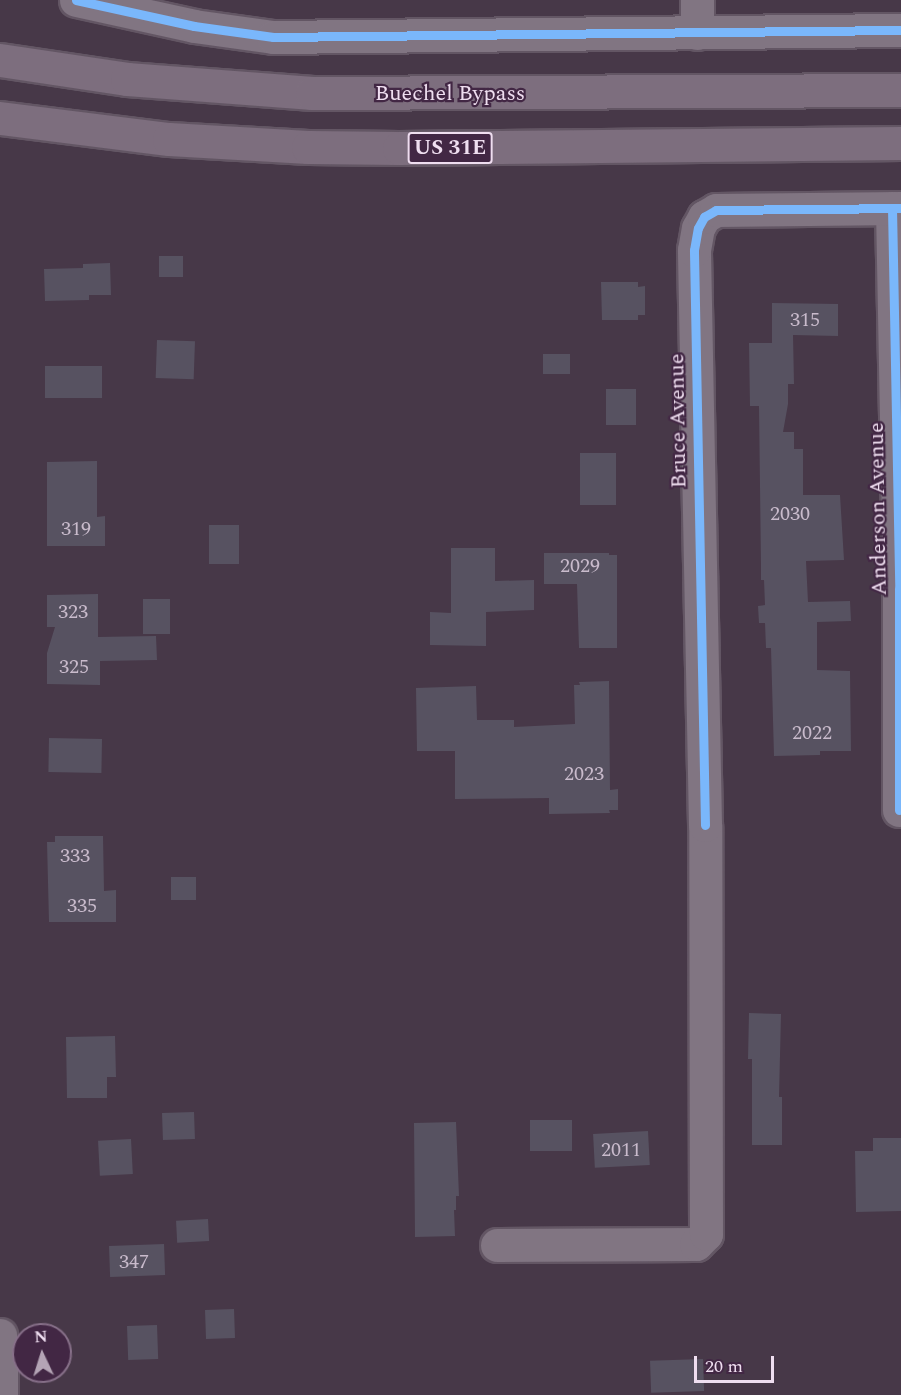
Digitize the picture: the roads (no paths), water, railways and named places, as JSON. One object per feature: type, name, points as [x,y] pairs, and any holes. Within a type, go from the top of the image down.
[{"type":"main road","name":"Buechel Bypass","points":[[0,60],[127,80],[312,93],[901,90]]},
{"type":"main road","name":"US 31E","points":[[0,118],[169,139],[308,147],[901,143]]},
{"type":"street","points":[[76,0],[194,26],[273,37],[901,30]]},
{"type":"street","points":[[697,0],[697,33]]},
{"type":"street","name":"Anderson Avenue","points":[[897,208],[899,810]]},
{"type":"street","name":"Bruce Avenue","points":[[497,1245],[696,1244],[706,1234],[705,825],[694,250],[698,228],[704,218],[716,210],[897,208]]},
{"type":"street","points":[[0,1335],[1,1395]]}]
